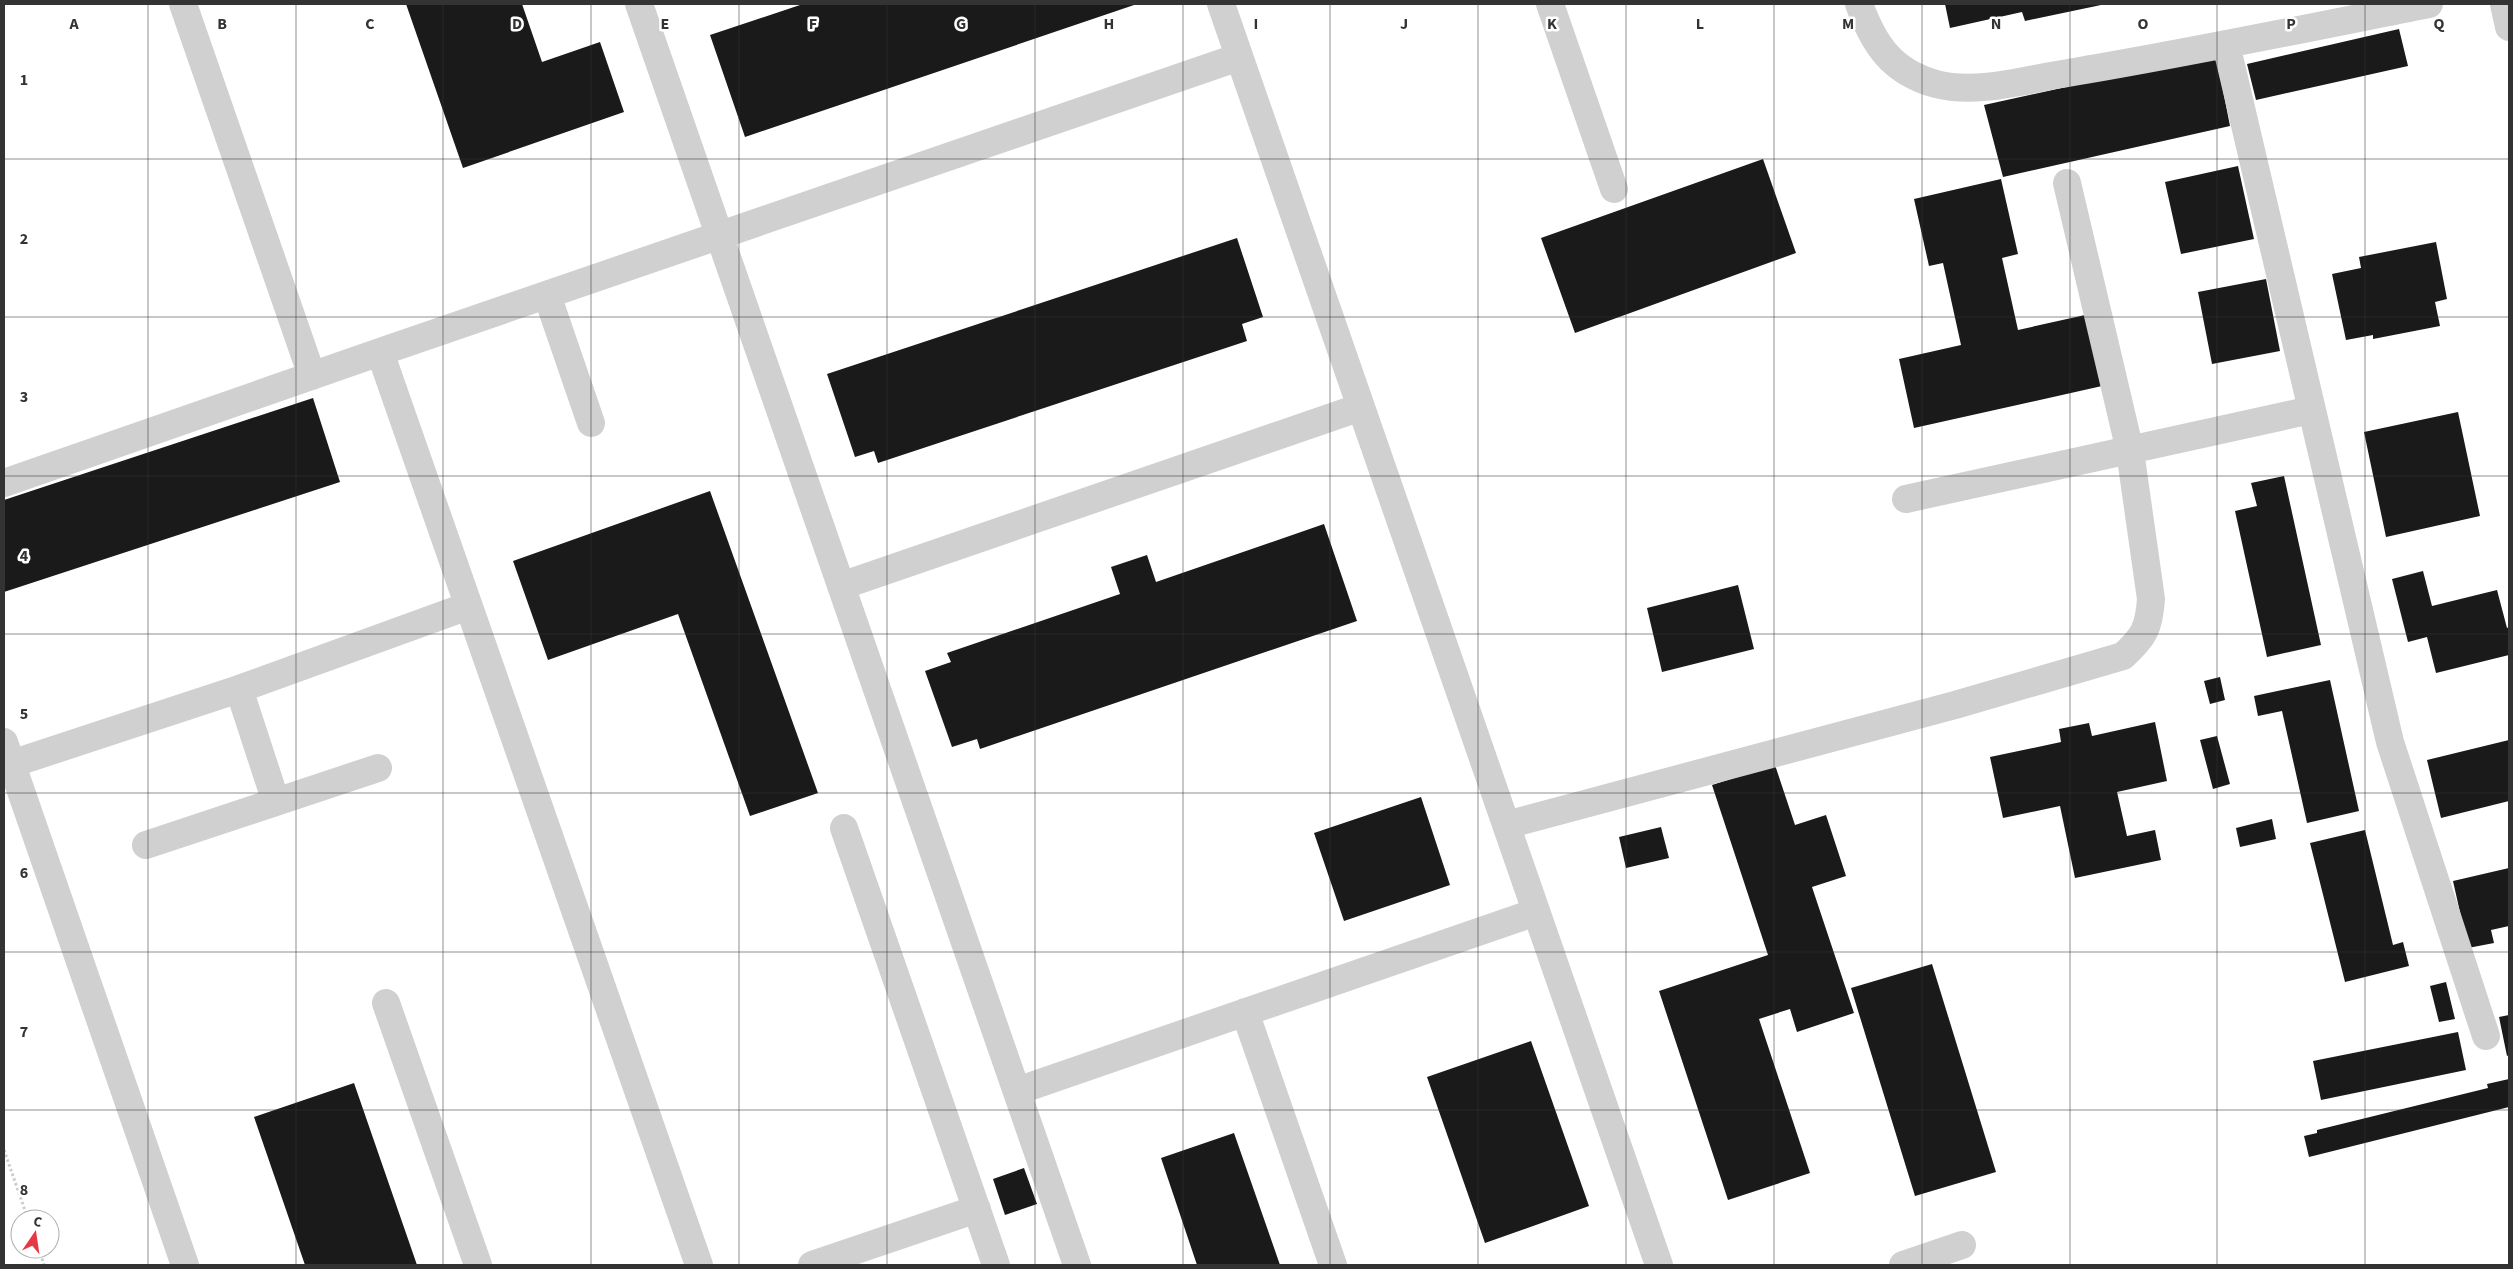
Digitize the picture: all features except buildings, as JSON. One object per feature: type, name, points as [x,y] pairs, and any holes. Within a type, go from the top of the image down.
[{"type":"lane","points":[[183,4],[312,376]]},
{"type":"lane","points":[[639,4],[1077,1265]]},
{"type":"lane","points":[[1221,4],[1659,1265]]},
{"type":"lane","points":[[1550,4],[1614,189]]},
{"type":"lane","points":[[1859,4],[1874,38],[1885,55],[1917,78],[1938,85],[1956,87],[1982,87],[2226,44],[2428,4]]},
{"type":"lane","points":[[2504,4],[2509,27]]},
{"type":"lane","points":[[2226,44],[2390,742],[2486,1036]]},
{"type":"lane","points":[[4,483],[1239,56]]},
{"type":"lane","points":[[1506,825],[1955,705],[2123,656],[2144,634],[2150,618],[2151,599],[2130,451],[2067,183]]},
{"type":"lane","points":[[547,295],[591,423]]},
{"type":"lane","points":[[380,352],[699,1265]]},
{"type":"lane","points":[[841,586],[1361,407]]},
{"type":"lane","points":[[1906,499],[2311,410]]},
{"type":"lane","points":[[185,1265],[8,753],[239,689],[468,606]]},
{"type":"lane","points":[[239,689],[276,802]]},
{"type":"lane","points":[[146,845],[378,768]]},
{"type":"lane","points":[[844,828],[996,1265]]},
{"type":"lane","points":[[1017,1091],[1536,912]]},
{"type":"lane","points":[[386,1003],[478,1265]]},
{"type":"lane","points":[[1245,1012],[1333,1265]]},
{"type":"lane","points":[[812,1265],[977,1208]]},
{"type":"lane","points":[[1903,1265],[1962,1245]]},
{"type":"path","points":[[4,1150],[25,1209]]}]
